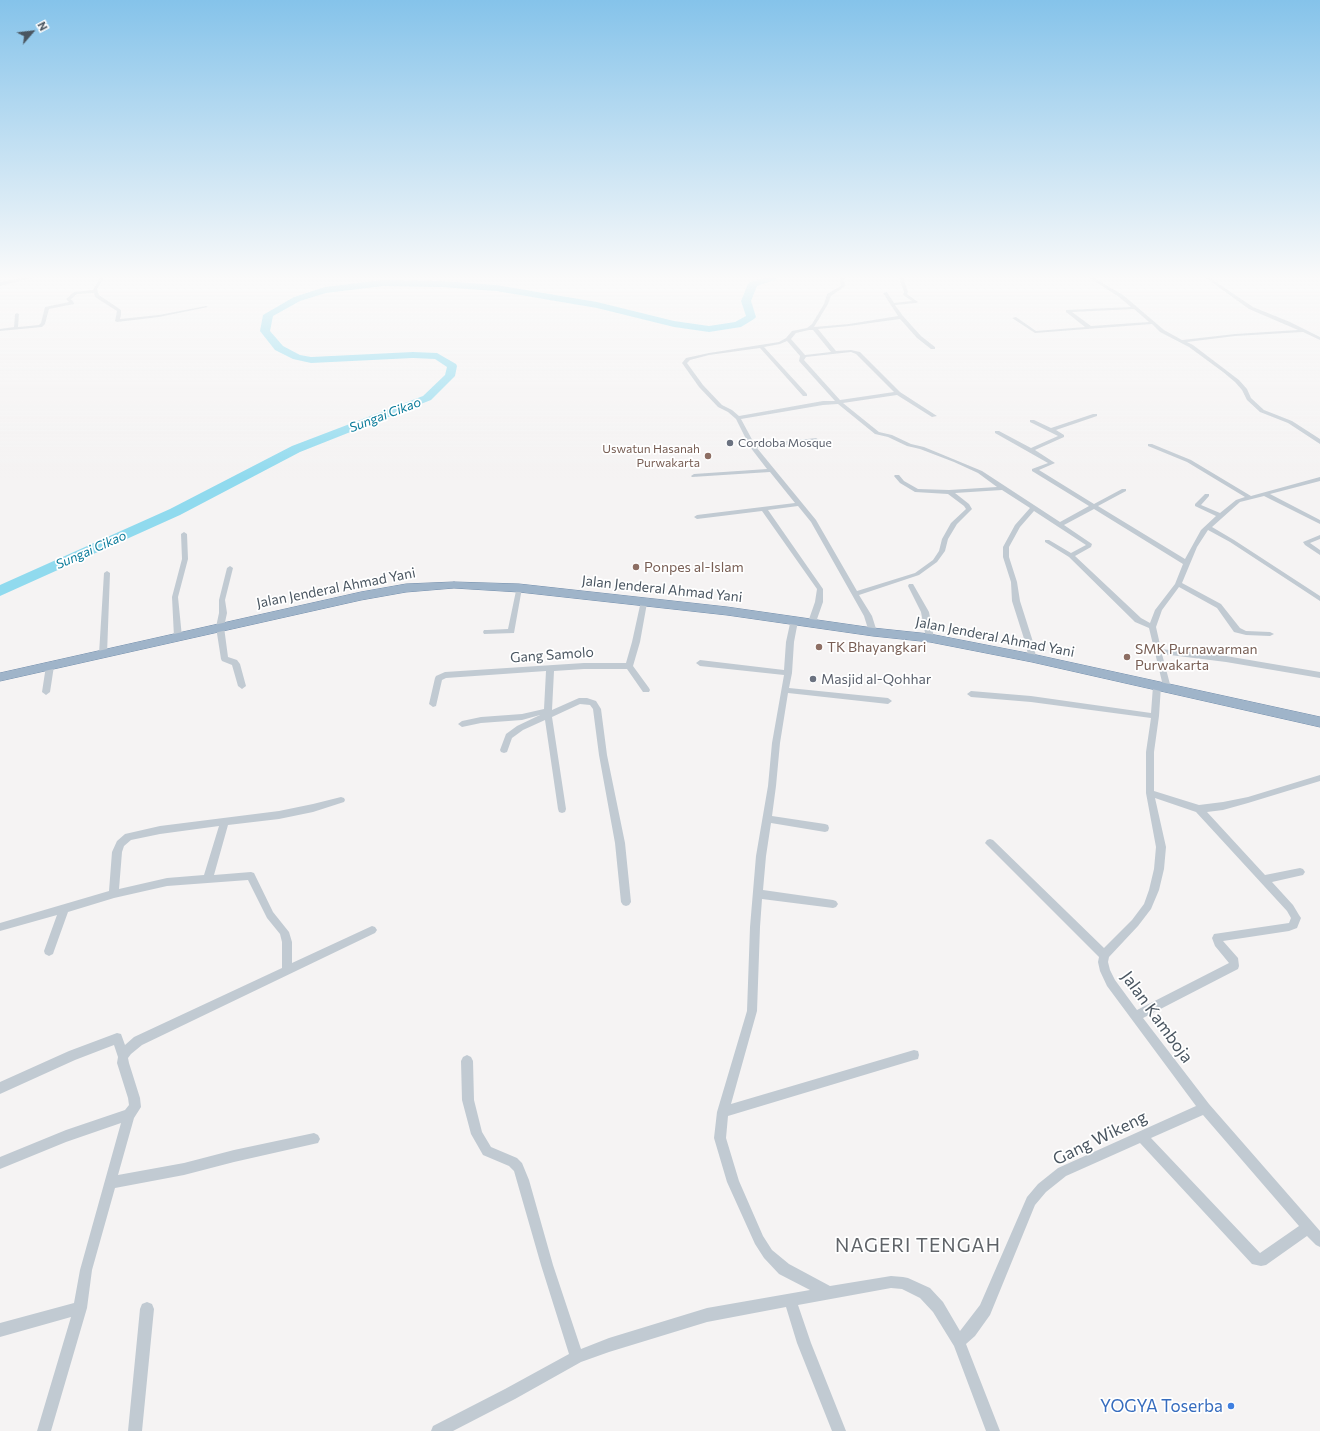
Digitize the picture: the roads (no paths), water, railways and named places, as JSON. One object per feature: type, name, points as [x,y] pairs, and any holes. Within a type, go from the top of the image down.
[{"type":"highway","name":"Jalan Jenderal Ahmad Yani","points":[[0,677],[361,596],[406,588],[454,585],[519,588],[643,603],[727,611],[794,624],[812,622],[873,632],[930,638],[1032,658],[1320,722]]},
{"type":"street","points":[[769,345],[709,354],[685,361],[684,363],[701,386],[720,406],[730,411],[738,418],[753,447],[770,470],[814,521],[868,616],[873,632]]},
{"type":"street","points":[[793,345],[804,357]]},
{"type":"street","points":[[827,345],[835,353]]},
{"type":"street","points":[[930,345],[933,348]]},
{"type":"street","points":[[1188,345],[1206,356],[1237,381],[1244,389],[1249,399],[1257,407],[1268,414],[1290,422],[1320,442]]},
{"type":"street","points":[[761,346],[805,395]]},
{"type":"street","points":[[934,416],[898,393],[855,352],[851,350],[801,358],[801,360],[839,402],[877,433],[890,436],[910,445],[956,460],[980,472],[1033,509],[1090,545],[1071,556]]},
{"type":"street","points":[[738,418],[823,403],[898,393]]},
{"type":"street","points":[[1051,430],[1095,415]]},
{"type":"street","points":[[1031,450],[1062,436],[1032,421]]},
{"type":"street","points":[[997,432],[1052,462],[1036,469],[1035,471],[1188,563]]},
{"type":"street","points":[[753,447],[816,440]]},
{"type":"street","points":[[1150,445],[1189,461],[1249,497]]},
{"type":"street","points":[[694,476],[770,470]]},
{"type":"street","points":[[897,476],[902,482],[915,490],[949,492],[1003,488]]},
{"type":"street","points":[[990,843],[1104,955],[1135,923],[1148,906],[1154,890],[1159,869],[1161,847],[1150,793],[1150,752],[1155,716],[1162,687],[1158,651],[1152,627],[1159,610],[1178,584],[1194,546],[1207,527],[1238,501],[1249,497],[1318,481]]},
{"type":"street","points":[[1059,526],[1124,490]]},
{"type":"street","points":[[855,594],[917,574],[935,560],[942,551],[945,539],[954,523],[969,509],[967,505],[949,492]]},
{"type":"street","points":[[1266,494],[1320,522]]},
{"type":"street","points":[[1207,495],[1197,505],[1221,516]]},
{"type":"street","points":[[697,517],[800,504]]},
{"type":"street","points":[[764,509],[820,589],[819,602],[812,622]]},
{"type":"street","points":[[1032,658],[1030,645],[1016,601],[1014,582],[1006,557],[1006,547],[1017,526],[1033,509]]},
{"type":"street","points":[[1207,527],[1232,541],[1320,599]]},
{"type":"street","points":[[178,637],[175,597],[185,558],[184,534]]},
{"type":"street","points":[[1320,538],[1306,542],[1306,544],[1320,553]]},
{"type":"street","points":[[1047,541],[1071,556],[1138,620],[1152,627]]},
{"type":"street","points":[[230,568],[222,600],[220,627],[224,654],[226,659],[236,664],[242,686]]},
{"type":"street","points":[[103,654],[107,572]]},
{"type":"street","points":[[1178,584],[1219,606],[1238,630],[1246,633],[1270,634]]},
{"type":"street","points":[[911,586],[925,612],[930,638]]},
{"type":"street","points":[[487,632],[511,631],[519,588]]},
{"type":"street","points":[[643,603],[636,642],[629,666],[646,690]]},
{"type":"street","points":[[794,624],[790,642],[788,673],[776,743],[758,894],[755,927],[752,1011],[720,1127],[721,1144],[733,1182],[758,1240],[768,1254],[784,1269],[829,1293]]},
{"type":"street","points":[[1158,651],[1226,659],[1320,675]]},
{"type":"street","points":[[700,663],[788,673]]},
{"type":"street","name":"Gang Samolo","points":[[433,704],[438,678],[442,676],[606,665],[629,666]]},
{"type":"street","points":[[46,692],[50,666]]},
{"type":"street","points":[[550,668],[548,712],[562,809]]},
{"type":"street","points":[[785,690],[888,701]]},
{"type":"street","points":[[971,694],[1031,699],[1155,716]]},
{"type":"street","points":[[462,724],[481,720],[522,717],[548,712],[579,701],[588,701],[593,703],[597,709],[603,755],[620,843],[626,902]]},
{"type":"street","points":[[504,750],[509,736],[513,732],[548,712]]},
{"type":"street","points":[[1150,793],[1199,809],[1223,806],[1248,800],[1320,778]]},
{"type":"street","points":[[114,894],[117,852],[120,844],[128,837],[160,830],[224,823],[313,808],[341,800]]},
{"type":"street","points":[[1135,1016],[1234,966],[1234,961],[1219,943],[1218,937],[1294,925],[1296,918],[1294,913],[1199,809]]},
{"type":"street","points":[[767,819],[825,828]]},
{"type":"street","points":[[208,879],[224,823]]},
{"type":"street","points":[[1264,879],[1300,872]]},
{"type":"street","points":[[0,927],[114,894],[167,882],[251,876],[270,915],[284,932],[287,942],[287,970]]},
{"type":"street","points":[[758,894],[833,904]]},
{"type":"street","points":[[49,951],[64,908]]},
{"type":"street","points":[[123,1057],[127,1050],[138,1041],[372,930]]},
{"type":"street","name":"Jalan Kamboja","points":[[1104,955],[1103,962],[1105,971],[1111,983],[1135,1016],[1205,1108],[1320,1241]]},
{"type":"street","points":[[0,1088],[73,1055],[118,1038],[134,1098],[134,1107],[129,1115],[86,1270],[80,1308],[44,1431]]},
{"type":"street","points":[[723,1112],[914,1055]]},
{"type":"street","points":[[467,1061],[468,1100],[477,1134],[488,1151],[494,1155],[513,1162],[518,1167],[524,1180],[547,1265],[577,1357]]},
{"type":"street","name":"Gang Wikeng","points":[[959,1342],[970,1331],[985,1310],[1031,1201],[1042,1188],[1062,1172],[1205,1108]]},
{"type":"street","points":[[0,1163],[66,1136],[129,1115]]},
{"type":"street","points":[[1142,1137],[1257,1259],[1261,1260],[1309,1227]]},
{"type":"street","points":[[110,1183],[184,1169],[234,1156],[314,1139]]},
{"type":"street","points":[[438,1431],[577,1357],[609,1345],[707,1315],[891,1282],[903,1283],[925,1293],[932,1300],[959,1342],[993,1431]]},
{"type":"street","points":[[790,1300],[804,1342],[839,1431]]},
{"type":"street","points":[[0,1330],[80,1308]]},
{"type":"street","points":[[135,1431],[147,1309]]},
{"type":"waterway","name":"Sungai Cikao","points":[[0,591],[175,512],[296,449],[427,398],[450,376],[452,366],[437,356],[413,355],[311,360],[297,357],[279,348],[276,345]]},
{"type":"place","name":"Cordoba Mosque","points":[[730,443]]},
{"type":"place","name":"Uswatun Hasanah Purwakarta","points":[[708,456]]},
{"type":"place","name":"Ponpes al-Islam","points":[[636,567]]},
{"type":"place","name":"TK Bhayangkari","points":[[819,647]]},
{"type":"place","name":"SMK Purnawarman Purwakarta","points":[[1127,657]]},
{"type":"place","name":"Masjid al-Qohhar","points":[[813,679]]},
{"type":"place","name":"YOGYA Toserba","points":[[1231,1406]]},
{"type":"district","name":"NAGERI TENGAH","points":[[918,1246]]}]
